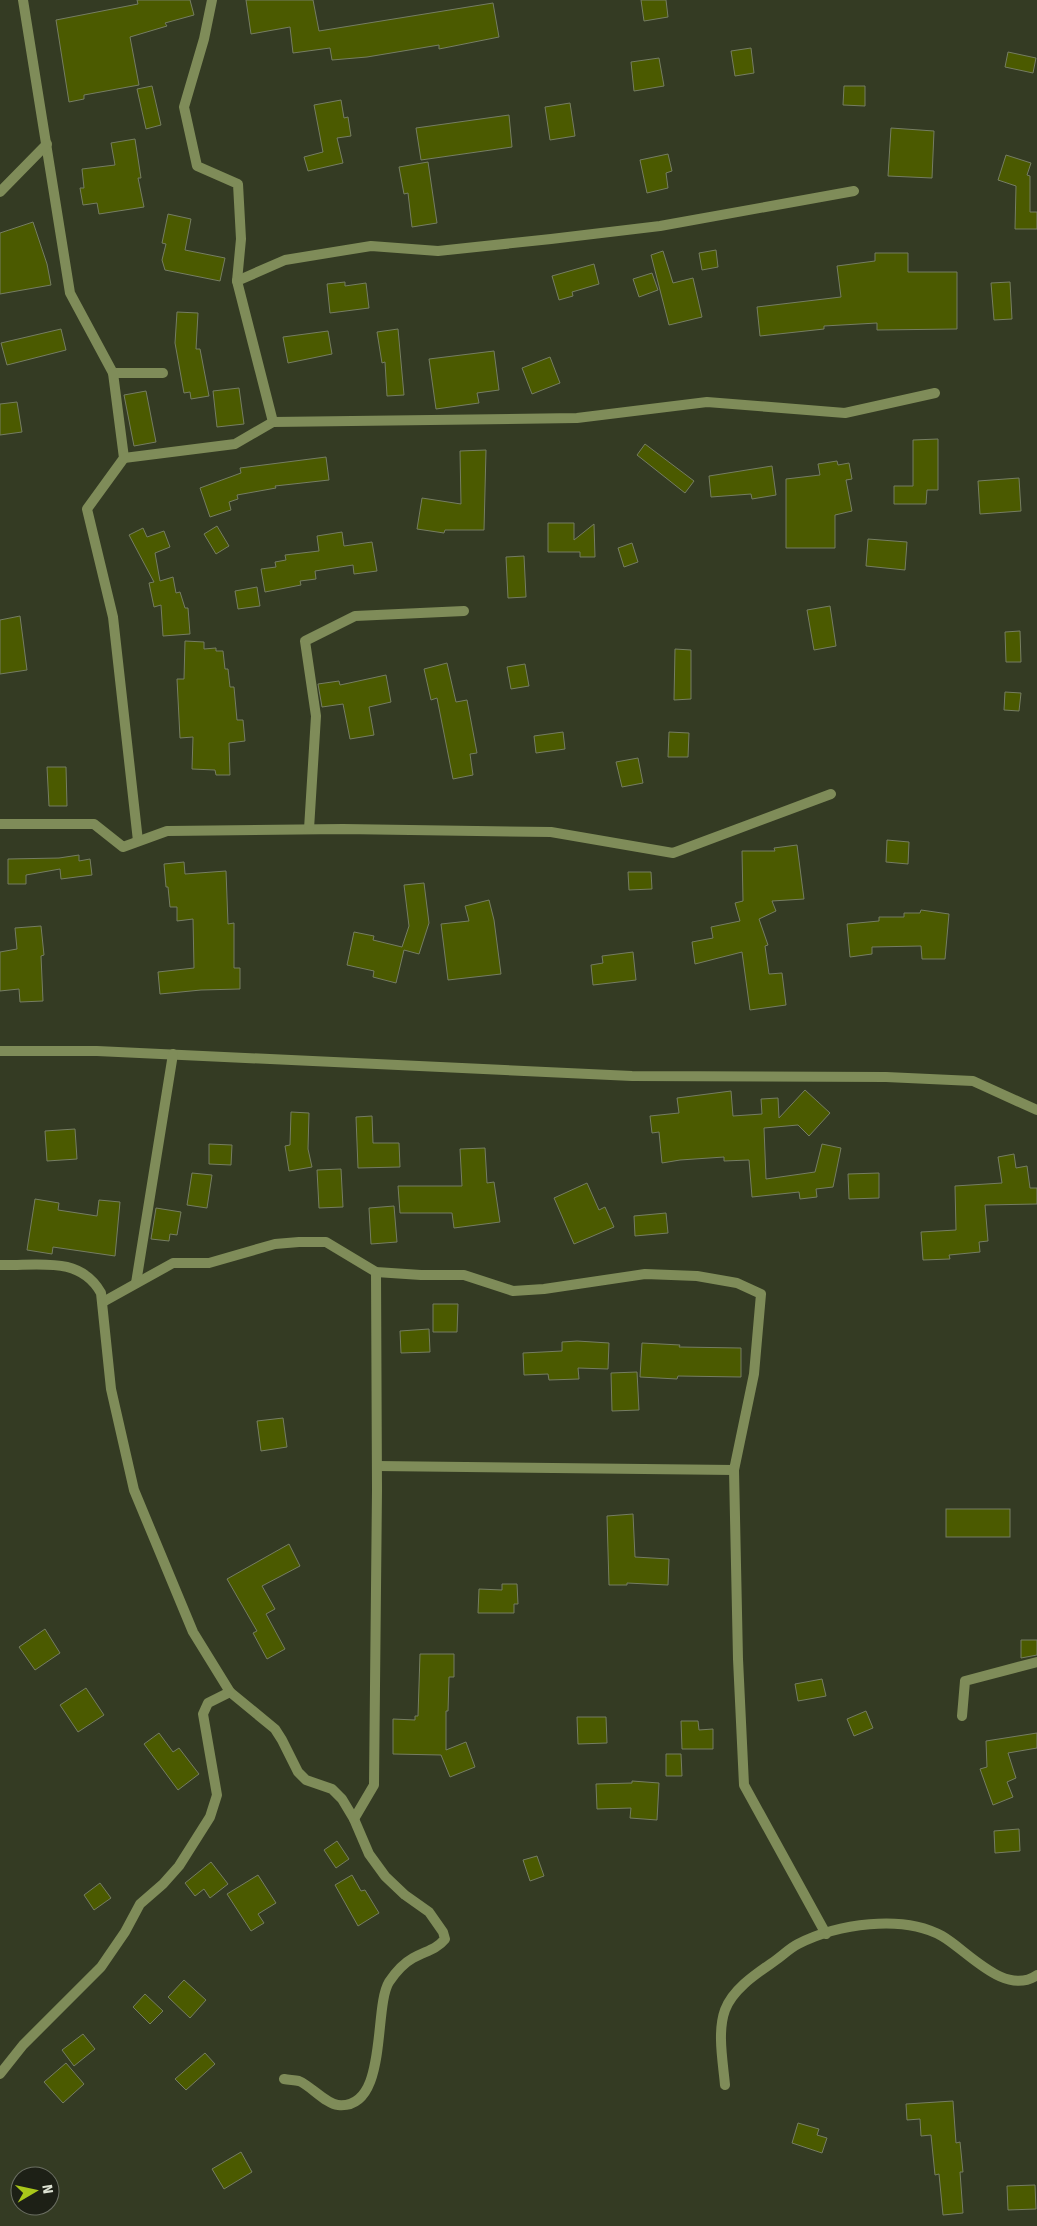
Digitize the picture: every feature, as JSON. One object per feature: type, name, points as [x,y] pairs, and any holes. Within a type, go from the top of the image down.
[{"type":"street","points":[[23,0],[70,293],[113,373],[124,458],[87,509],[113,617],[138,841]]},
{"type":"street","points":[[212,0],[204,39],[184,107],[197,166],[238,184],[241,240],[237,281],[273,422]]},
{"type":"street","points":[[0,192],[47,144]]},
{"type":"street","points":[[237,281],[285,260],[371,246],[438,251],[551,239],[660,226],[854,192]]},
{"type":"street","points":[[113,373],[163,373]]},
{"type":"street","points":[[124,458],[235,444],[273,422],[577,418],[707,402],[845,413],[936,393]]},
{"type":"street","points":[[309,829],[316,716],[305,641],[355,616],[464,611]]},
{"type":"street","points":[[0,824],[94,824],[123,846],[167,831],[309,829],[551,832],[673,852],[831,794]]},
{"type":"street","points":[[0,1052],[97,1051],[632,1076],[886,1077],[973,1081],[1037,1110]]},
{"type":"street","points":[[136,1283],[174,1054]]},
{"type":"street","points":[[103,1302],[173,1262],[209,1263],[275,1244],[299,1242],[326,1242],[376,1272],[464,1275],[513,1291],[544,1289],[645,1274],[696,1276],[737,1283],[761,1294],[754,1374],[734,1470],[738,1659],[744,1785],[826,1934]]},
{"type":"street","points":[[0,1264],[50,1264],[68,1267],[81,1272],[95,1282],[103,1302],[111,1389],[134,1490],[193,1632],[230,1692],[275,1729],[298,1772],[306,1780],[332,1789],[342,1799],[354,1819],[370,1854],[385,1876],[405,1895],[430,1912],[443,1932],[445,1939],[439,1947],[412,1958],[401,1967],[389,1983],[381,2006],[377,2059],[367,2084],[354,2102],[335,2105],[299,2081],[284,2079]]},
{"type":"street","points":[[354,1819],[374,1785],[377,1466],[376,1272]]},
{"type":"street","points":[[377,1466],[734,1470]]},
{"type":"street","points":[[962,1716],[965,1680],[1037,1662]]},
{"type":"street","points":[[0,2074],[23,2045],[101,1967],[125,1932],[140,1904],[163,1884],[178,1866],[210,1817],[217,1795],[202,1714],[208,1703],[230,1692]]},
{"type":"street","points":[[725,2085],[722,2028],[725,2009],[741,1987],[768,1966],[798,1945],[826,1934],[861,1926],[893,1923],[941,1936],[1007,1980],[1013,1982],[1037,1975]]},
{"type":"building","points":[[137,0],[190,0],[194,15],[165,23],[167,26],[130,37],[139,85],[84,95],[84,99],[69,102],[56,20],[138,4]]},
{"type":"building","points":[[246,0],[313,0],[319,31],[493,3],[499,37],[439,49],[439,45],[367,57],[332,60],[330,48],[293,53],[290,27],[251,34]]},
{"type":"building","points":[[641,0],[666,0],[668,17],[644,21]]},
{"type":"building","points":[[751,48],[754,73],[735,76],[731,51]]},
{"type":"building","points":[[1008,52],[1036,58],[1033,73],[1005,67]]},
{"type":"building","points":[[659,58],[664,86],[634,91],[631,62]]},
{"type":"building","points":[[152,86],[161,125],[146,129],[137,89]]},
{"type":"building","points":[[844,86],[865,86],[865,106],[843,105]]},
{"type":"building","points":[[341,100],[344,118],[348,117],[351,136],[337,138],[343,163],[308,171],[304,157],[323,152],[314,105]]},
{"type":"building","points":[[570,103],[575,136],[550,140],[545,107]]},
{"type":"building","points":[[509,115],[512,147],[421,160],[416,128]]},
{"type":"building","points":[[891,128],[934,131],[932,178],[888,176]]},
{"type":"building","points":[[135,139],[141,178],[138,178],[144,207],[99,214],[97,203],[83,205],[80,188],[84,188],[82,169],[115,165],[111,143]]},
{"type":"building","points":[[668,154],[672,171],[666,173],[668,188],[647,193],[640,160]]},
{"type":"building","points":[[1006,155],[1031,163],[1027,175],[1030,176],[1030,212],[1037,212],[1037,229],[1015,229],[1016,186],[998,180]]},
{"type":"building","points":[[428,162],[437,223],[412,227],[408,193],[404,194],[399,167]]},
{"type":"building","points":[[168,214],[191,219],[185,250],[225,258],[220,281],[165,270],[162,260],[166,244],[162,243]]},
{"type":"building","points":[[33,222],[47,264],[51,285],[0,294],[0,233]]},
{"type":"building","points":[[716,250],[718,267],[702,270],[699,253]]},
{"type":"building","points":[[663,251],[673,283],[693,278],[702,317],[669,325],[651,255]]},
{"type":"building","points":[[875,253],[908,253],[908,272],[957,272],[957,329],[877,330],[877,323],[824,326],[824,329],[760,336],[757,307],[841,297],[837,266],[875,261]]},
{"type":"building","points":[[594,264],[599,284],[572,292],[573,296],[559,300],[552,276]]},
{"type":"building","points":[[652,273],[658,290],[639,297],[633,279]]},
{"type":"building","points":[[345,282],[345,286],[366,283],[369,308],[330,313],[327,284]]},
{"type":"building","points":[[1010,282],[1012,319],[994,320],[991,283]]},
{"type":"building","points":[[177,312],[198,313],[196,349],[200,349],[209,396],[191,399],[190,392],[184,393],[175,343]]},
{"type":"building","points":[[61,329],[66,350],[7,365],[1,343]]},
{"type":"building","points":[[398,329],[404,395],[387,396],[385,362],[382,363],[377,332]]},
{"type":"building","points":[[328,331],[332,354],[288,363],[283,337]]},
{"type":"building","points":[[494,351],[499,390],[477,393],[479,403],[436,409],[429,359]]},
{"type":"building","points":[[550,357],[560,383],[532,394],[522,368]]},
{"type":"building","points":[[239,388],[244,424],[217,427],[213,391]]},
{"type":"building","points":[[146,391],[156,442],[134,446],[124,395]]},
{"type":"building","points":[[17,402],[22,432],[0,435],[0,404]]},
{"type":"building","points":[[938,439],[938,490],[927,490],[926,504],[894,504],[894,486],[913,486],[913,440]]},
{"type":"building","points":[[645,444],[694,481],[685,493],[637,455]]},
{"type":"building","points":[[486,450],[484,530],[445,530],[444,533],[417,529],[422,498],[461,504],[460,451]]},
{"type":"building","points":[[326,457],[329,480],[275,486],[276,488],[237,495],[238,499],[229,502],[231,510],[210,517],[200,488],[241,473],[240,468]]},
{"type":"building","points":[[837,461],[838,465],[849,463],[852,479],[846,480],[852,511],[835,515],[835,548],[786,548],[786,479],[820,475],[818,464]]},
{"type":"building","points":[[772,466],[776,495],[752,499],[751,494],[711,497],[709,476]]},
{"type":"building","points":[[1019,478],[1021,511],[980,514],[978,481]]},
{"type":"building","points":[[548,523],[574,523],[574,540],[594,524],[595,557],[580,557],[580,552],[548,552]]},
{"type":"building","points":[[217,526],[229,546],[216,554],[204,534]]},
{"type":"building","points":[[143,528],[147,537],[164,531],[170,547],[155,553],[160,581],[173,577],[176,593],[180,592],[185,608],[188,608],[190,634],[163,636],[161,605],[154,607],[149,583],[154,582],[129,535]]},
{"type":"building","points":[[342,532],[344,546],[372,542],[377,571],[354,574],[353,565],[315,571],[316,579],[300,581],[301,585],[265,592],[261,569],[276,567],[275,562],[286,560],[285,555],[319,551],[317,536]]},
{"type":"building","points":[[868,539],[907,542],[905,570],[866,566]]},
{"type":"building","points":[[632,543],[638,562],[624,567],[618,548]]},
{"type":"building","points":[[524,556],[526,597],[508,598],[506,557]]},
{"type":"building","points":[[257,587],[260,606],[238,609],[235,591]]},
{"type":"building","points":[[830,606],[836,646],[814,650],[807,610]]},
{"type":"building","points":[[20,616],[27,670],[0,674],[0,620]]},
{"type":"building","points":[[1020,631],[1021,662],[1006,662],[1005,632]]},
{"type":"building","points":[[185,641],[204,642],[204,649],[216,648],[216,651],[223,651],[230,687],[234,687],[237,720],[243,720],[245,741],[229,743],[230,775],[216,775],[215,770],[192,769],[193,737],[180,738],[177,679],[184,679]]},
{"type":"building","points":[[675,649],[691,650],[691,699],[674,700]]},
{"type":"building","points":[[447,663],[456,702],[467,700],[477,753],[470,754],[473,775],[453,779],[437,698],[431,700],[424,669]]},
{"type":"building","points":[[525,664],[529,686],[511,689],[507,667]]},
{"type":"building","points":[[386,675],[391,702],[369,707],[374,735],[350,739],[343,704],[322,707],[318,684],[339,681],[340,685]]},
{"type":"building","points":[[1005,692],[1021,693],[1019,711],[1004,710]]},
{"type":"building","points":[[563,732],[565,749],[536,753],[534,736]]},
{"type":"building","points":[[669,732],[689,733],[688,757],[668,757]]},
{"type":"building","points":[[638,758],[643,783],[622,787],[616,762]]},
{"type":"building","points":[[47,767],[66,767],[67,806],[49,806]]},
{"type":"building","points":[[887,840],[909,842],[908,864],[886,862]]},
{"type":"building","points":[[797,845],[804,899],[772,901],[776,911],[759,919],[768,945],[765,946],[769,974],[782,973],[786,1005],[750,1010],[742,952],[695,964],[692,942],[713,938],[711,927],[740,921],[735,903],[743,901],[742,851],[775,851],[774,848]]},
{"type":"building","points":[[79,855],[79,861],[90,859],[92,875],[61,879],[60,869],[26,875],[26,884],[8,884],[8,859],[59,858]]},
{"type":"building","points":[[184,862],[185,874],[226,871],[228,924],[234,923],[234,968],[240,968],[240,989],[160,994],[158,972],[194,968],[193,919],[177,921],[177,907],[170,907],[168,887],[166,887],[164,864]]},
{"type":"building","points":[[628,872],[651,872],[652,889],[629,890]]},
{"type":"building","points":[[424,883],[429,923],[419,954],[404,950],[396,983],[373,977],[374,971],[347,965],[354,932],[374,936],[373,940],[402,947],[409,926],[404,885]]},
{"type":"building","points":[[489,900],[494,920],[501,974],[448,980],[441,924],[469,921],[465,906]]},
{"type":"building","points":[[921,910],[949,914],[945,959],[922,959],[921,946],[872,947],[872,954],[850,957],[847,924],[879,921],[879,917],[904,917],[904,913],[920,913]]},
{"type":"building","points":[[41,926],[44,955],[41,956],[43,1001],[20,1002],[19,989],[0,991],[0,952],[17,949],[15,928]]},
{"type":"building","points":[[633,952],[636,980],[593,985],[591,965],[603,963],[602,956]]},
{"type":"building","points":[[805,1090],[830,1113],[809,1136],[798,1125],[764,1128],[766,1179],[815,1172],[822,1144],[841,1148],[833,1187],[816,1189],[817,1197],[800,1199],[799,1192],[752,1197],[749,1160],[724,1161],[724,1157],[662,1163],[659,1132],[652,1133],[650,1116],[679,1113],[677,1098],[731,1091],[733,1116],[762,1114],[761,1099],[778,1098],[779,1118]]},
{"type":"building","points":[[291,1112],[309,1113],[308,1149],[312,1167],[289,1171],[285,1146],[290,1145]]},
{"type":"building","points":[[372,1116],[373,1143],[399,1143],[400,1167],[358,1168],[356,1117]]},
{"type":"building","points":[[75,1129],[77,1159],[47,1161],[45,1131]]},
{"type":"building","points":[[209,1144],[232,1145],[231,1165],[209,1164]]},
{"type":"building","points":[[485,1148],[487,1183],[494,1182],[500,1222],[454,1228],[452,1213],[400,1213],[398,1186],[462,1186],[460,1149]]},
{"type":"building","points":[[1014,1154],[1016,1168],[1027,1166],[1030,1188],[1037,1188],[1037,1204],[985,1205],[988,1241],[979,1242],[980,1252],[949,1255],[950,1259],[923,1260],[921,1232],[956,1230],[955,1186],[1002,1183],[998,1157]]},
{"type":"building","points":[[341,1169],[343,1207],[319,1208],[317,1170]]},
{"type":"building","points":[[192,1173],[212,1175],[207,1208],[187,1205]]},
{"type":"building","points":[[879,1173],[879,1198],[849,1199],[848,1174]]},
{"type":"building","points":[[587,1183],[599,1210],[605,1207],[614,1227],[574,1244],[554,1198]]},
{"type":"building","points":[[35,1199],[59,1203],[58,1210],[97,1216],[99,1200],[120,1202],[115,1256],[53,1247],[52,1254],[27,1250]]},
{"type":"building","points":[[394,1206],[397,1242],[371,1244],[369,1208]]},
{"type":"building","points":[[156,1208],[181,1212],[177,1235],[170,1234],[169,1241],[151,1239]]},
{"type":"building","points":[[666,1213],[668,1233],[635,1236],[634,1216]]},
{"type":"building","points":[[433,1304],[458,1304],[457,1332],[433,1332]]},
{"type":"building","points":[[429,1329],[430,1352],[401,1353],[400,1331]]},
{"type":"building","points":[[562,1342],[609,1343],[608,1369],[578,1368],[579,1379],[549,1380],[548,1374],[524,1375],[523,1353],[562,1351]]},
{"type":"building","points":[[642,1343],[680,1345],[679,1347],[741,1348],[741,1377],[678,1376],[677,1379],[640,1377]]},
{"type":"building","points":[[637,1372],[639,1410],[612,1411],[611,1373]]},
{"type":"building","points":[[283,1418],[287,1447],[261,1451],[257,1421]]},
{"type":"building","points":[[946,1509],[1010,1509],[1010,1537],[946,1537]]},
{"type":"building","points":[[633,1514],[635,1557],[669,1559],[668,1585],[627,1583],[627,1585],[609,1585],[607,1516]]},
{"type":"building","points":[[289,1544],[300,1566],[262,1586],[275,1609],[266,1614],[285,1649],[267,1659],[253,1633],[257,1631],[227,1579]]},
{"type":"building","points":[[502,1584],[517,1584],[518,1604],[514,1604],[514,1613],[478,1613],[479,1589],[502,1590]]},
{"type":"building","points":[[45,1629],[60,1653],[35,1670],[19,1647]]},
{"type":"building","points":[[1021,1640],[1037,1640],[1037,1655],[1021,1658]]},
{"type":"building","points":[[420,1654],[454,1654],[454,1677],[449,1677],[448,1711],[446,1711],[446,1750],[466,1742],[475,1767],[450,1777],[441,1755],[393,1754],[393,1719],[415,1720],[415,1716],[418,1716]]},
{"type":"building","points":[[822,1679],[826,1696],[798,1701],[795,1684]]},
{"type":"building","points":[[86,1688],[104,1715],[78,1732],[60,1705]]},
{"type":"building","points":[[866,1711],[873,1728],[854,1736],[847,1719]]},
{"type":"building","points":[[577,1717],[606,1717],[607,1743],[578,1744]]},
{"type":"building","points":[[681,1721],[698,1721],[699,1730],[713,1729],[713,1749],[682,1749]]},
{"type":"building","points":[[159,1733],[173,1752],[179,1748],[199,1774],[178,1790],[144,1744]]},
{"type":"building","points":[[1037,1733],[1037,1748],[1008,1753],[1016,1778],[1007,1782],[1013,1797],[993,1805],[980,1769],[987,1767],[986,1741]]},
{"type":"building","points":[[666,1754],[681,1754],[682,1776],[666,1776]]},
{"type":"building","points":[[632,1781],[659,1783],[657,1820],[630,1818],[631,1808],[597,1809],[596,1784],[632,1783]]},
{"type":"building","points":[[1019,1829],[1020,1851],[995,1853],[994,1831]]},
{"type":"building","points":[[337,1841],[349,1859],[336,1868],[324,1850]]},
{"type":"building","points":[[537,1856],[544,1876],[530,1881],[523,1860]]},
{"type":"building","points":[[211,1862],[228,1884],[210,1898],[204,1889],[195,1896],[185,1883]]},
{"type":"building","points":[[258,1875],[276,1903],[258,1914],[264,1923],[251,1931],[227,1894]]},
{"type":"building","points":[[352,1875],[361,1891],[365,1890],[379,1913],[358,1926],[335,1885]]},
{"type":"building","points":[[100,1883],[111,1898],[94,1910],[84,1895]]},
{"type":"building","points":[[184,1980],[206,2000],[190,2018],[168,1997]]},
{"type":"building","points":[[145,1994],[163,2011],[150,2024],[133,2007]]},
{"type":"building","points":[[83,2034],[95,2049],[74,2066],[62,2050]]},
{"type":"building","points":[[205,2053],[215,2064],[186,2090],[175,2079]]},
{"type":"building","points":[[66,2063],[84,2084],[63,2103],[44,2082]]},
{"type":"building","points":[[953,2101],[956,2143],[960,2142],[963,2172],[960,2172],[963,2213],[943,2215],[939,2174],[935,2175],[931,2135],[921,2136],[920,2119],[907,2120],[906,2104]]},
{"type":"building","points":[[798,2123],[819,2129],[817,2135],[827,2138],[822,2153],[792,2143]]},
{"type":"building","points":[[241,2152],[252,2172],[224,2189],[212,2169]]},
{"type":"building","points":[[1035,2185],[1036,2209],[1008,2210],[1007,2186]]}]
